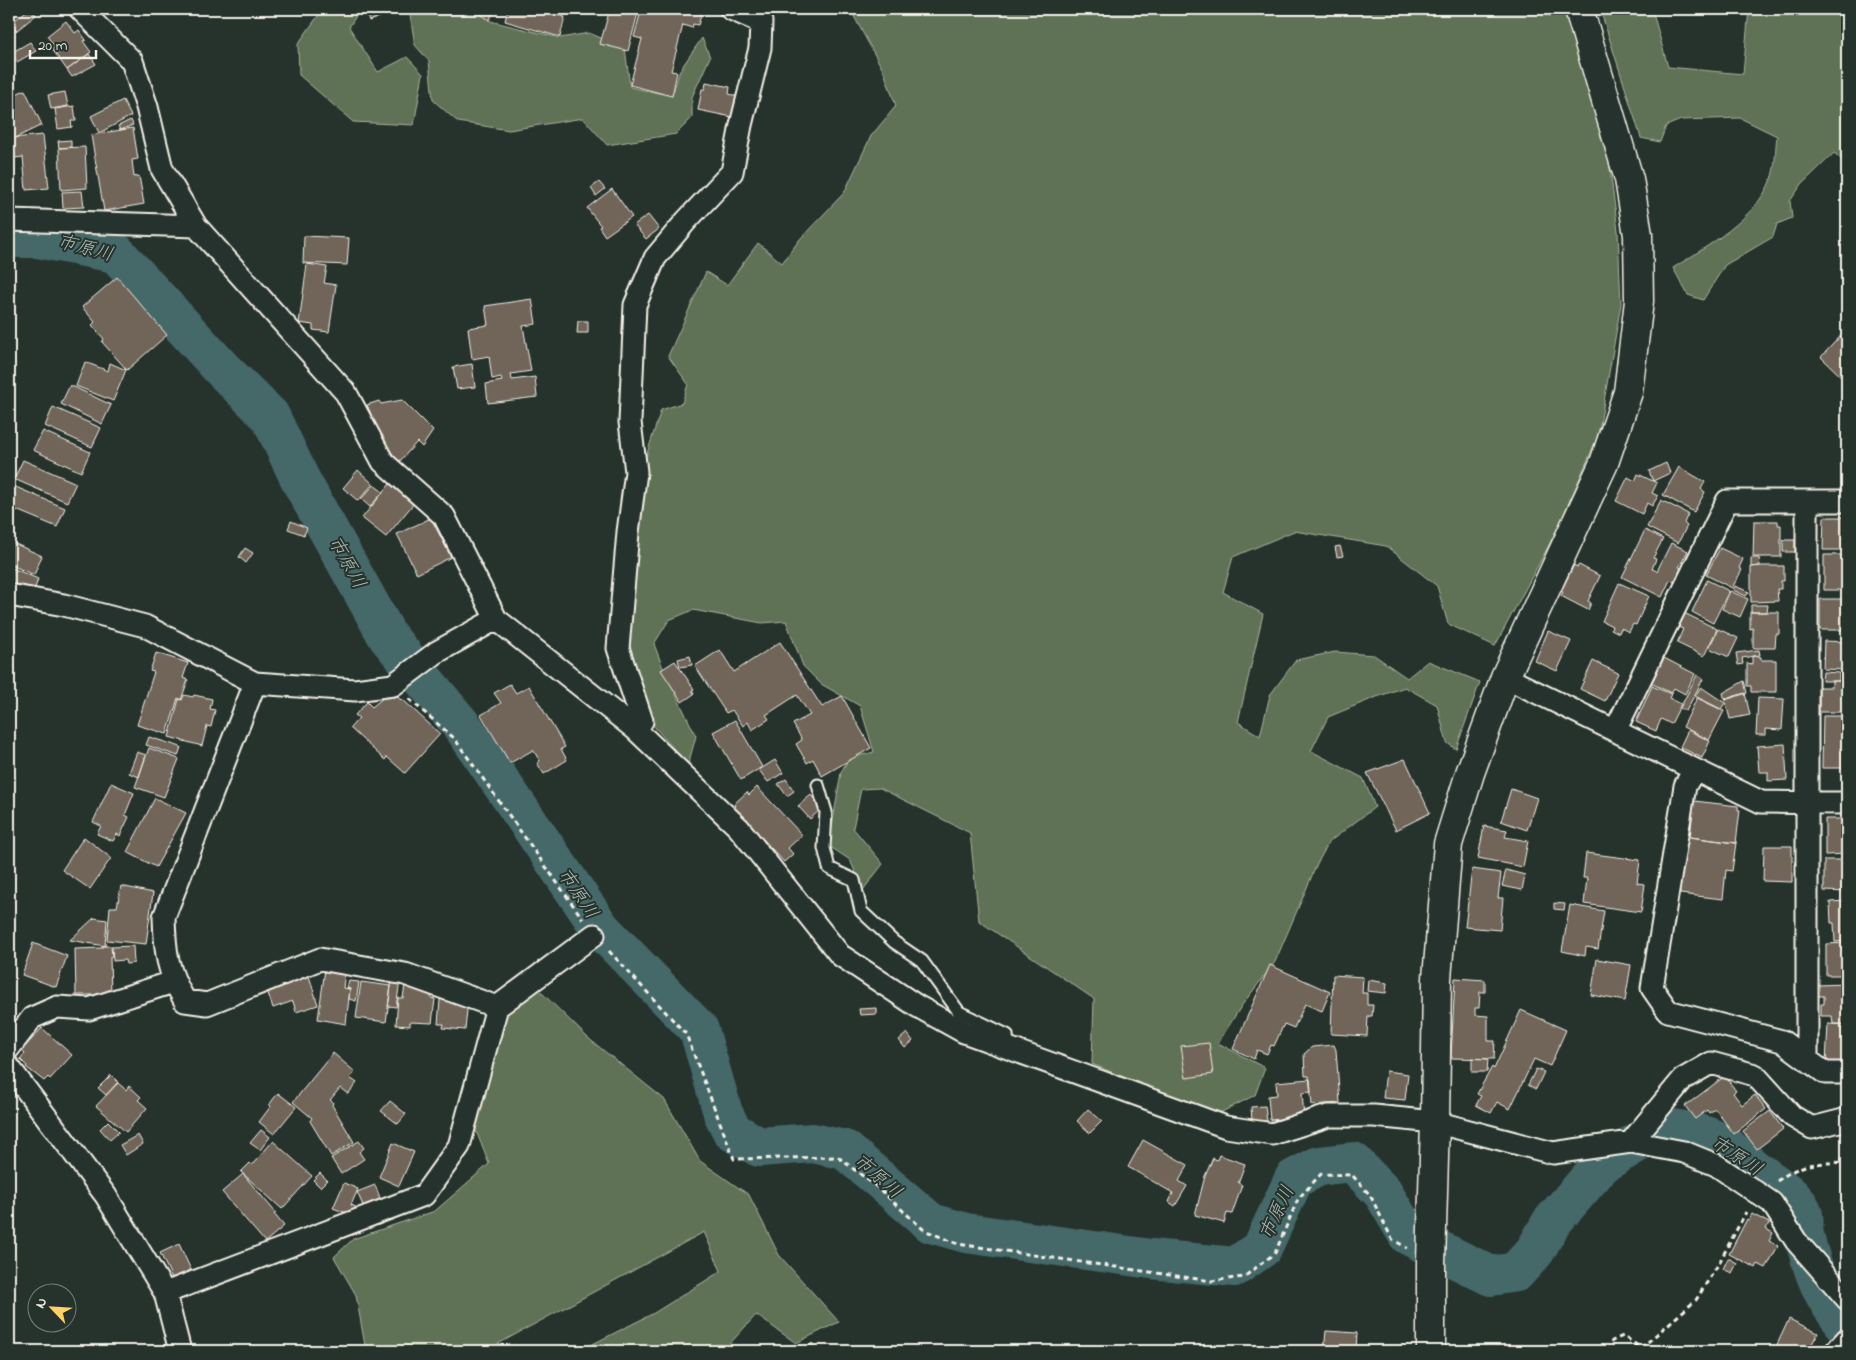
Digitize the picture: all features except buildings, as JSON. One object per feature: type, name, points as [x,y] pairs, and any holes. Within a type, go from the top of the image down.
[{"type":"street","points":[[80,9],[132,61],[147,107],[162,169],[196,226],[346,393],[383,462],[444,516],[496,619],[635,729],[739,828],[840,955],[917,1006],[964,1032],[1226,1127],[1272,1134],[1328,1116],[1374,1116],[1435,1122],[1553,1153],[1631,1142],[1684,1152],[1716,1164],[1772,1203],[1796,1240],[1847,1299]]},
{"type":"street","points":[[635,729],[642,721],[618,648],[628,532],[636,472],[630,422],[635,305],[655,258],[686,221],[732,172],[760,48],[761,22],[731,9]]},
{"type":"street","points":[[1431,1351],[1437,978],[1448,844],[1470,773],[1505,677],[1604,463],[1628,392],[1639,301],[1638,235],[1629,178],[1579,9]]},
{"type":"street","points":[[9,220],[196,226]]},
{"type":"street","points":[[1615,731],[1727,501],[1847,501]]},
{"type":"street","points":[[1807,501],[1807,1059]]},
{"type":"street","points":[[9,595],[64,604],[145,626],[255,683],[355,690],[393,685],[437,652],[496,619]]},
{"type":"street","points":[[1505,677],[1760,802],[1847,803]]},
{"type":"street","points":[[255,683],[164,917],[165,952],[173,982],[185,1001],[207,1004],[320,959],[406,974],[497,1007]]},
{"type":"street","points":[[1694,770],[1685,786],[1652,988],[1668,1011],[1782,1041],[1825,1073],[1847,1073]]},
{"type":"street","points":[[164,1292],[424,1195],[458,1146],[497,1007],[594,935]]},
{"type":"street","points":[[9,1048],[32,1018],[57,1007],[89,1009],[173,982]]},
{"type":"street","points":[[1631,1142],[1683,1079],[1711,1063],[1755,1075],[1792,1116],[1812,1128],[1847,1119]]},
{"type":"street","points":[[9,1067],[106,1196],[164,1292],[180,1351]]},
{"type":"street","points":[[1836,1351],[1847,1339]]},
{"type":"lane","points":[[818,786],[826,812],[824,848],[829,868],[854,880],[861,911],[894,942],[922,961],[958,1012],[1008,1035],[1008,1048]]},
{"type":"path","points":[[393,685],[454,738],[594,935],[686,1034],[734,1159],[838,1157],[877,1187],[924,1230],[958,1244],[1211,1281],[1244,1277],[1275,1253],[1298,1199],[1321,1174],[1352,1175],[1370,1195],[1392,1239],[1431,1263]]},
{"type":"path","points":[[1606,1351],[1612,1341],[1623,1336],[1641,1348],[1696,1300],[1719,1263],[1756,1192],[1769,1187],[1791,1171],[1813,1163],[1847,1162]]},
{"type":"green space","points":[[323,9],[366,9],[358,13],[349,27],[378,72],[407,57],[423,74],[414,125],[353,122],[299,75],[298,44]]},
{"type":"green space","points":[[409,9],[480,9],[490,21],[560,38],[589,33],[625,48],[630,87],[672,96],[680,70],[702,38],[710,57],[692,97],[692,118],[676,134],[607,145],[583,118],[509,130],[458,122],[433,100],[429,61],[415,45]]},
{"type":"green space","points":[[850,9],[1564,9],[1607,146],[1618,231],[1621,304],[1598,436],[1558,528],[1495,646],[1448,624],[1437,586],[1386,546],[1294,531],[1233,557],[1223,592],[1263,614],[1238,722],[1260,736],[1270,695],[1296,660],[1335,652],[1374,655],[1407,678],[1428,661],[1480,682],[1456,749],[1447,743],[1437,705],[1405,687],[1328,717],[1311,751],[1363,778],[1375,807],[1329,842],[1317,864],[1275,962],[1242,1005],[1218,1043],[1265,1068],[1255,1095],[1216,1115],[1092,1064],[1094,999],[979,921],[970,833],[880,788],[861,789],[853,828],[883,864],[863,890],[850,860],[829,846],[841,772],[849,758],[874,752],[860,706],[821,684],[803,666],[786,621],[762,623],[693,610],[669,620],[654,644],[663,668],[696,736],[688,765],[637,707],[629,650],[631,555],[642,469],[661,410],[682,403],[688,384],[668,356],[706,272],[727,285],[758,243],[782,263],[800,239],[844,193],[871,136],[896,106],[884,72]]},
{"type":"green space","points":[[1600,9],[1652,9],[1668,67],[1743,74],[1749,9],[1847,9],[1847,164],[1834,153],[1802,184],[1790,201],[1792,218],[1777,224],[1773,237],[1725,265],[1703,300],[1688,295],[1673,268],[1715,241],[1743,219],[1754,206],[1764,193],[1773,174],[1777,136],[1740,118],[1681,120],[1666,126],[1660,142],[1641,138]]},
{"type":"green space","points":[[536,987],[588,1038],[664,1099],[700,1161],[749,1195],[779,1255],[839,1322],[796,1343],[756,1315],[723,1351],[579,1351],[654,1313],[721,1271],[704,1232],[485,1351],[366,1351],[356,1295],[334,1257],[353,1239],[435,1211],[489,1164],[473,1123],[500,1018]]},
{"type":"waterway","name":"市原川","points":[[9,238],[38,238],[116,253],[222,369],[270,416],[301,481],[388,637],[463,727],[601,929],[699,1030],[723,1113],[732,1131],[759,1147],[813,1143],[845,1150],[931,1223],[966,1233],[1151,1259],[1235,1267],[1262,1248],[1294,1179],[1319,1166],[1353,1162],[1383,1193],[1408,1235],[1491,1276],[1516,1272],[1535,1251],[1551,1223],[1603,1163],[1663,1127],[1696,1133],[1721,1143],[1781,1188],[1797,1203],[1804,1219],[1804,1235],[1820,1284],[1831,1306],[1847,1326]]}]
